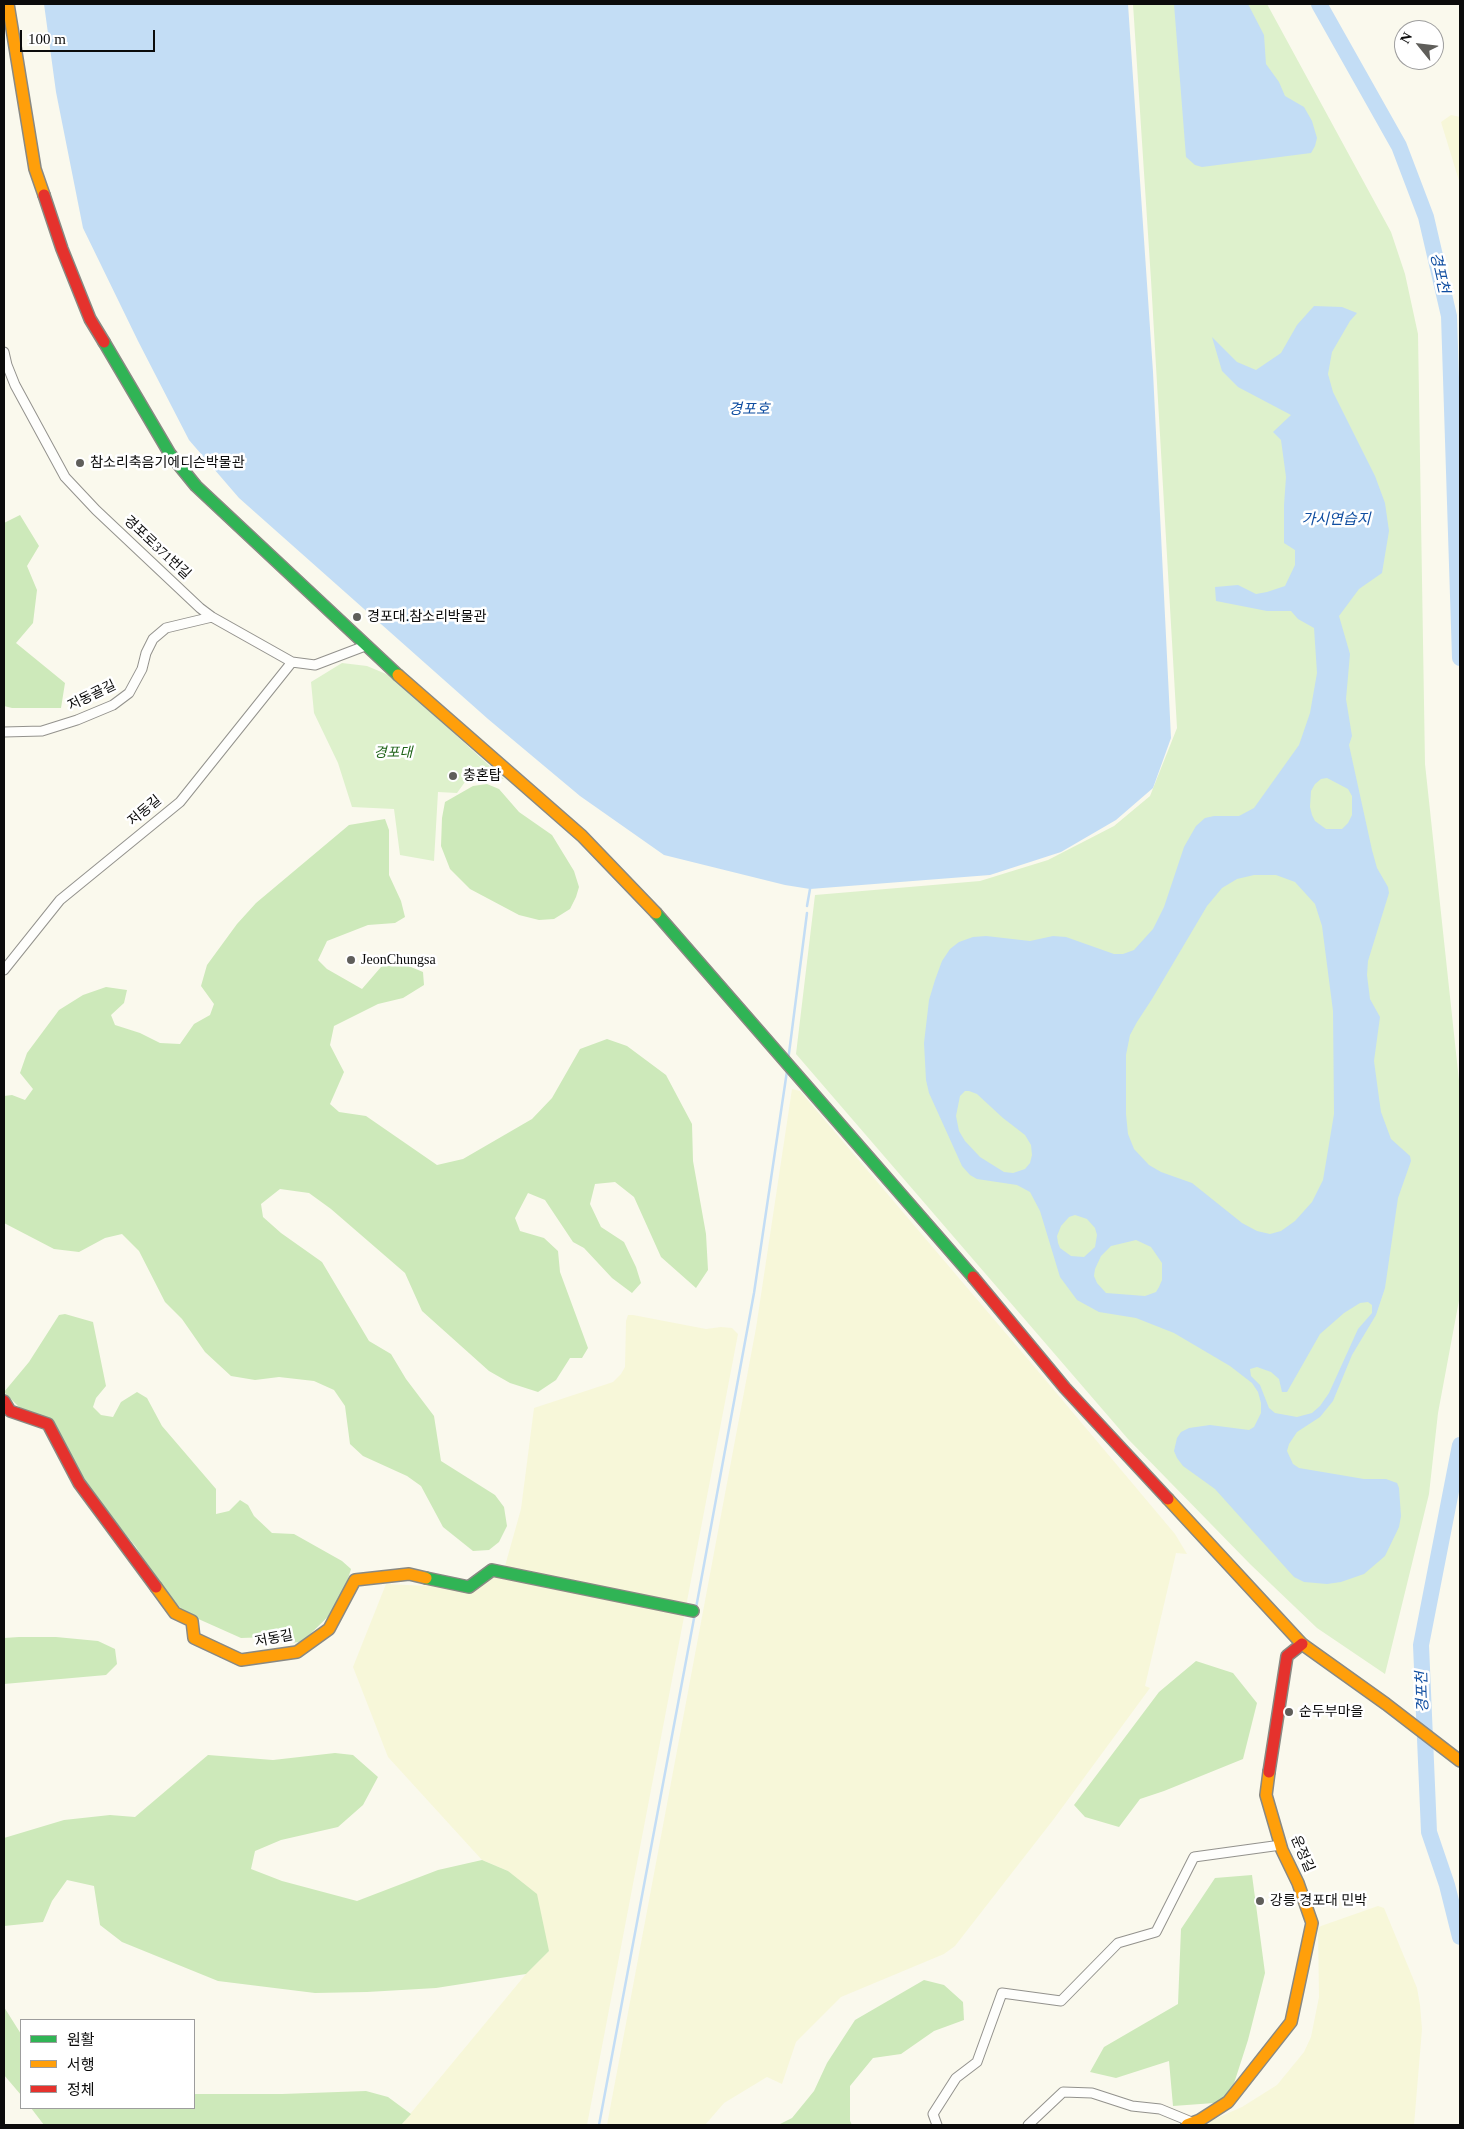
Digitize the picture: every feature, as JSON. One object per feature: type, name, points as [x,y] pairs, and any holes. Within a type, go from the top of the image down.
[{"type":"street","points":[[8,4],[35,169],[62,249],[90,319],[170,454],[196,486],[365,646],[582,836],[647,903],[976,1281],[1065,1388],[1302,1644],[1386,1704],[1460,1761]]},
{"type":"street","name":"경포로371번길","points":[[4,352],[7,366],[15,385],[65,477],[96,510],[212,617],[292,662],[315,665],[365,646]]},
{"type":"street","name":"저동골길","points":[[4,732],[42,731],[77,720],[113,705],[129,693],[142,668],[146,653],[153,639],[166,628],[212,617]]},
{"type":"street","name":"저동길","points":[[4,970],[60,900],[180,802],[292,662]]},
{"type":"street","name":"저동길","points":[[4,1401],[10,1411],[48,1424],[79,1483],[175,1613],[192,1621],[194,1638],[241,1660],[296,1652],[329,1629],[355,1580],[369,1578],[409,1574],[469,1587],[492,1570],[693,1611]]},
{"type":"street","name":"운정길","points":[[1191,2124],[1228,2102],[1291,2022],[1312,1923],[1298,1883],[1280,1845],[1266,1795],[1287,1656],[1302,1644]]},
{"type":"street","points":[[938,2125],[933,2114],[956,2078],[977,2062],[1002,1993],[1060,2001],[1118,1943],[1156,1932],[1194,1858],[1280,1845]]},
{"type":"street","points":[[1028,2125],[1063,2092],[1092,2093],[1132,2106],[1160,2109],[1191,2124]]},
{"type":"green space","points":[[1133,4],[1267,4],[1391,232],[1405,274],[1418,334],[1425,764],[1460,1090],[1460,1295],[1438,1413],[1429,1494],[1385,1674],[1317,1628],[1250,1564],[1128,1439],[796,1054],[815,895],[980,881],[1048,860],[1114,826],[1150,796],[1177,728]]},
{"type":"green space","points":[[1451,115],[1460,117],[1460,184],[1441,122]]},
{"type":"green space","points":[[20,515],[39,546],[27,566],[37,590],[33,623],[16,643],[65,683],[61,708],[12,708],[4,706],[4,523]]},
{"type":"green space","name":"경포대","points":[[342,663],[367,666],[391,676],[504,779],[470,775],[457,793],[438,792],[434,861],[400,855],[394,809],[352,807],[338,763],[314,713],[311,682]]},
{"type":"green space","points":[[487,784],[499,789],[519,812],[552,835],[574,871],[579,887],[576,897],[570,909],[554,919],[539,920],[519,915],[470,889],[450,869],[441,846],[442,818],[445,802],[473,786]]},
{"type":"green space","points":[[385,819],[389,830],[389,875],[401,901],[405,917],[395,923],[368,925],[327,941],[318,960],[327,969],[362,989],[381,967],[394,960],[423,972],[424,985],[403,998],[378,1004],[334,1026],[330,1045],[344,1072],[330,1104],[339,1112],[366,1116],[437,1165],[463,1159],[532,1119],[552,1098],[580,1049],[607,1039],[627,1046],[666,1075],[692,1124],[693,1161],[706,1234],[708,1270],[696,1288],[661,1257],[634,1197],[615,1182],[595,1184],[590,1204],[601,1227],[624,1242],[636,1267],[641,1283],[632,1293],[612,1278],[584,1248],[573,1242],[545,1200],[528,1193],[515,1218],[520,1231],[544,1238],[558,1251],[560,1272],[588,1348],[582,1358],[570,1358],[556,1380],[538,1392],[510,1383],[489,1371],[422,1311],[405,1273],[331,1209],[309,1193],[280,1189],[261,1204],[263,1217],[281,1233],[322,1262],[369,1341],[391,1354],[406,1379],[434,1416],[441,1461],[495,1495],[504,1507],[507,1526],[499,1542],[489,1550],[473,1551],[443,1527],[421,1486],[407,1476],[363,1456],[350,1444],[345,1406],[334,1390],[314,1381],[279,1377],[255,1380],[231,1376],[205,1352],[182,1319],[165,1302],[139,1251],[122,1234],[105,1238],[79,1252],[54,1249],[4,1223],[4,1096],[12,1095],[25,1100],[33,1089],[20,1073],[27,1053],[59,1010],[83,995],[106,987],[127,990],[124,1003],[111,1015],[115,1025],[140,1033],[160,1043],[180,1044],[194,1024],[210,1015],[214,1004],[201,986],[207,965],[237,924],[256,903],[349,825]]},
{"type":"green space","points":[[792,1089],[800,1091],[1043,1377],[1175,1534],[1187,1554],[1176,1553],[1145,1686],[1150,1688],[1053,1820],[955,1946],[944,1954],[841,1997],[796,2042],[782,2084],[767,2077],[724,2103],[705,2125],[607,2125],[756,1328]]},
{"type":"green space","points":[[65,1314],[93,1322],[106,1386],[96,1398],[93,1407],[101,1415],[113,1417],[121,1402],[137,1392],[147,1398],[162,1426],[216,1489],[216,1514],[229,1511],[240,1500],[248,1505],[254,1516],[272,1533],[294,1534],[342,1561],[351,1569],[340,1605],[302,1642],[285,1643],[269,1637],[241,1638],[185,1613],[156,1581],[136,1547],[85,1484],[73,1459],[31,1414],[19,1407],[4,1392],[29,1362],[59,1315]]},
{"type":"green space","points":[[628,1315],[706,1329],[732,1328],[738,1334],[587,2125],[401,2125],[526,1974],[549,1951],[508,1871],[482,1860],[388,1757],[353,1667],[386,1584],[470,1588],[505,1566],[521,1509],[534,1408],[613,1382],[625,1367],[626,1321]]},
{"type":"green space","points":[[56,1637],[98,1641],[115,1649],[117,1664],[106,1675],[4,1684],[4,1638]]},
{"type":"green space","points":[[1196,1661],[1233,1673],[1257,1703],[1243,1759],[1140,1799],[1119,1827],[1085,1817],[1074,1805],[1159,1692]]},
{"type":"green space","points":[[335,1753],[353,1755],[378,1777],[363,1805],[338,1827],[281,1840],[255,1851],[251,1869],[282,1881],[357,1901],[438,1870],[482,1860],[508,1871],[537,1894],[549,1951],[526,1974],[436,1988],[367,1992],[315,1993],[218,1981],[122,1942],[100,1925],[94,1886],[67,1880],[52,1901],[43,1922],[4,1926],[4,1838],[64,1820],[110,1815],[135,1817],[208,1755],[273,1760]]},
{"type":"green space","points":[[1252,1875],[1265,1973],[1248,2040],[1228,2102],[1173,2106],[1169,2061],[1116,2078],[1090,2072],[1104,2047],[1178,2004],[1181,1929],[1215,1878]]},
{"type":"green space","points":[[1378,1906],[1384,1908],[1417,1988],[1420,2005],[1422,2029],[1414,2125],[1201,2125],[1242,2107],[1277,2085],[1304,2052],[1311,2037],[1319,1997],[1318,1928]]},
{"type":"green space","points":[[924,1980],[944,1985],[963,2002],[964,2020],[934,2031],[901,2054],[873,2058],[850,2086],[850,2121],[852,2125],[778,2125],[792,2118],[814,2091],[827,2063],[855,2020]]},
{"type":"green space","points":[[4,2007],[20,2032],[20,2094],[4,2075]]},
{"type":"green space","points":[[366,2091],[388,2097],[411,2114],[401,2125],[44,2125],[32,2109],[195,2109],[195,2094],[282,2094]]},
{"type":"water","name":"경포호","points":[[44,4],[1128,4],[1153,372],[1171,738],[1153,788],[1116,820],[1061,852],[990,875],[810,889],[785,885],[664,855],[580,796],[488,719],[239,498],[189,440],[83,228],[56,92]]},
{"type":"water","points":[[1174,4],[1248,4],[1264,35],[1266,64],[1279,82],[1285,96],[1304,107],[1312,121],[1317,138],[1311,153],[1202,167],[1195,165],[1186,157]]},
{"type":"water","name":"가시연습지","points":[[1314,306],[1342,307],[1357,313],[1350,321],[1332,352],[1328,374],[1333,392],[1375,476],[1385,503],[1389,531],[1382,573],[1359,589],[1339,616],[1350,654],[1346,699],[1352,736],[1349,745],[1372,850],[1377,868],[1388,887],[1389,893],[1368,961],[1367,975],[1370,999],[1380,1017],[1374,1061],[1381,1112],[1391,1139],[1410,1156],[1411,1161],[1398,1198],[1385,1288],[1376,1315],[1352,1355],[1333,1401],[1320,1417],[1297,1432],[1287,1451],[1293,1464],[1299,1468],[1364,1479],[1386,1479],[1397,1483],[1399,1488],[1401,1516],[1399,1527],[1385,1556],[1364,1574],[1341,1582],[1327,1584],[1304,1582],[1294,1577],[1215,1489],[1183,1466],[1174,1451],[1177,1438],[1181,1432],[1189,1428],[1210,1425],[1249,1430],[1254,1427],[1261,1413],[1261,1403],[1258,1392],[1252,1383],[1230,1366],[1174,1333],[1136,1318],[1099,1312],[1077,1300],[1060,1277],[1040,1211],[1030,1192],[1017,1185],[977,1179],[970,1175],[962,1166],[929,1093],[926,1080],[924,1043],[929,1000],[935,980],[942,961],[950,949],[959,942],[973,937],[986,936],[1030,941],[1053,936],[1066,937],[1114,954],[1123,954],[1134,950],[1153,929],[1164,907],[1184,847],[1196,826],[1205,818],[1239,816],[1254,808],[1299,745],[1310,713],[1317,673],[1314,628],[1298,619],[1291,611],[1267,611],[1216,601],[1215,587],[1238,585],[1256,594],[1267,592],[1285,586],[1295,565],[1295,550],[1284,543],[1286,477],[1281,440],[1273,432],[1291,415],[1238,387],[1222,371],[1212,337],[1237,362],[1256,370],[1281,353],[1297,325]],"holes":[[[1327,778],[1348,789],[1352,796],[1352,815],[1342,829],[1326,829],[1315,821],[1312,815],[1310,807],[1311,791],[1321,779]],[[1254,875],[1276,875],[1295,882],[1315,904],[1322,926],[1333,1011],[1334,1114],[1323,1180],[1312,1202],[1295,1221],[1281,1231],[1270,1234],[1257,1231],[1242,1223],[1192,1183],[1161,1172],[1149,1165],[1134,1149],[1128,1134],[1126,1055],[1130,1035],[1207,906],[1222,888],[1237,879]],[[965,1091],[977,1094],[1025,1135],[1031,1145],[1032,1155],[1030,1163],[1025,1169],[1013,1173],[1004,1172],[980,1157],[965,1141],[959,1131],[956,1116],[960,1096]],[[1075,1215],[1087,1219],[1095,1228],[1097,1235],[1095,1247],[1084,1257],[1071,1256],[1060,1248],[1058,1243],[1057,1236],[1061,1226],[1069,1217]],[[1136,1240],[1151,1247],[1162,1263],[1162,1280],[1159,1287],[1156,1292],[1145,1296],[1106,1293],[1097,1283],[1094,1276],[1101,1256],[1111,1246]],[[1368,1302],[1372,1305],[1372,1313],[1358,1329],[1329,1393],[1320,1406],[1312,1413],[1297,1417],[1275,1413],[1269,1408],[1260,1385],[1251,1376],[1250,1369],[1257,1367],[1271,1372],[1279,1379],[1282,1392],[1287,1392],[1320,1334],[1344,1313],[1360,1303]]]},
{"type":"waterway","name":"경포천","points":[[1319,4],[1399,146],[1426,217],[1449,316],[1460,658]]},
{"type":"waterway","points":[[807,906],[810,889]]},
{"type":"waterway","points":[[788,1061],[807,913]]},
{"type":"waterway","points":[[696,1608],[754,1293],[787,1071]]},
{"type":"waterway","name":"경포천","points":[[1460,1445],[1421,1645],[1429,1832],[1447,1885],[1460,1937]]},
{"type":"waterway","points":[[599,2125],[695,1613]]},
{"type":"traffic: fast","points":[[104,342],[170,454],[196,486],[398,675]]},
{"type":"traffic: fast","points":[[656,913],[973,1277]]},
{"type":"traffic: fast","points":[[426,1578],[469,1587],[492,1570],[693,1611]]},
{"type":"traffic: slow","points":[[8,4],[35,169],[44,195]]},
{"type":"traffic: slow","points":[[398,675],[582,836],[656,913]]},
{"type":"traffic: slow","points":[[1168,1499],[1302,1644],[1386,1704],[1460,1761]]},
{"type":"traffic: slow","points":[[156,1587],[175,1613],[192,1621],[194,1638],[241,1660],[297,1652],[329,1629],[355,1580],[409,1574],[426,1578]]},
{"type":"traffic: slow","points":[[1187,2125],[1200,2120],[1228,2102],[1291,2022],[1312,1923],[1298,1883],[1282,1850],[1266,1795],[1269,1772]]},
{"type":"traffic: jam","points":[[44,195],[62,249],[90,319],[104,342]]},
{"type":"traffic: jam","points":[[973,1277],[1065,1388],[1168,1499]]},
{"type":"traffic: jam","points":[[4,1401],[10,1411],[48,1424],[79,1483],[156,1587]]},
{"type":"traffic: jam","points":[[1269,1772],[1287,1656],[1302,1644]]},
{"type":"place","name":"참소리축음기에디슨박물관","points":[[80,463]]},
{"type":"place","name":"경포대.참소리박물관","points":[[357,617]]},
{"type":"place","name":"충혼탑","points":[[453,776]]},
{"type":"place","name":"JeonChungsa","points":[[351,960]]},
{"type":"place","name":"순두부마을","points":[[1289,1712]]},
{"type":"place","name":"강릉 경포대 민박","points":[[1260,1901]]}]
